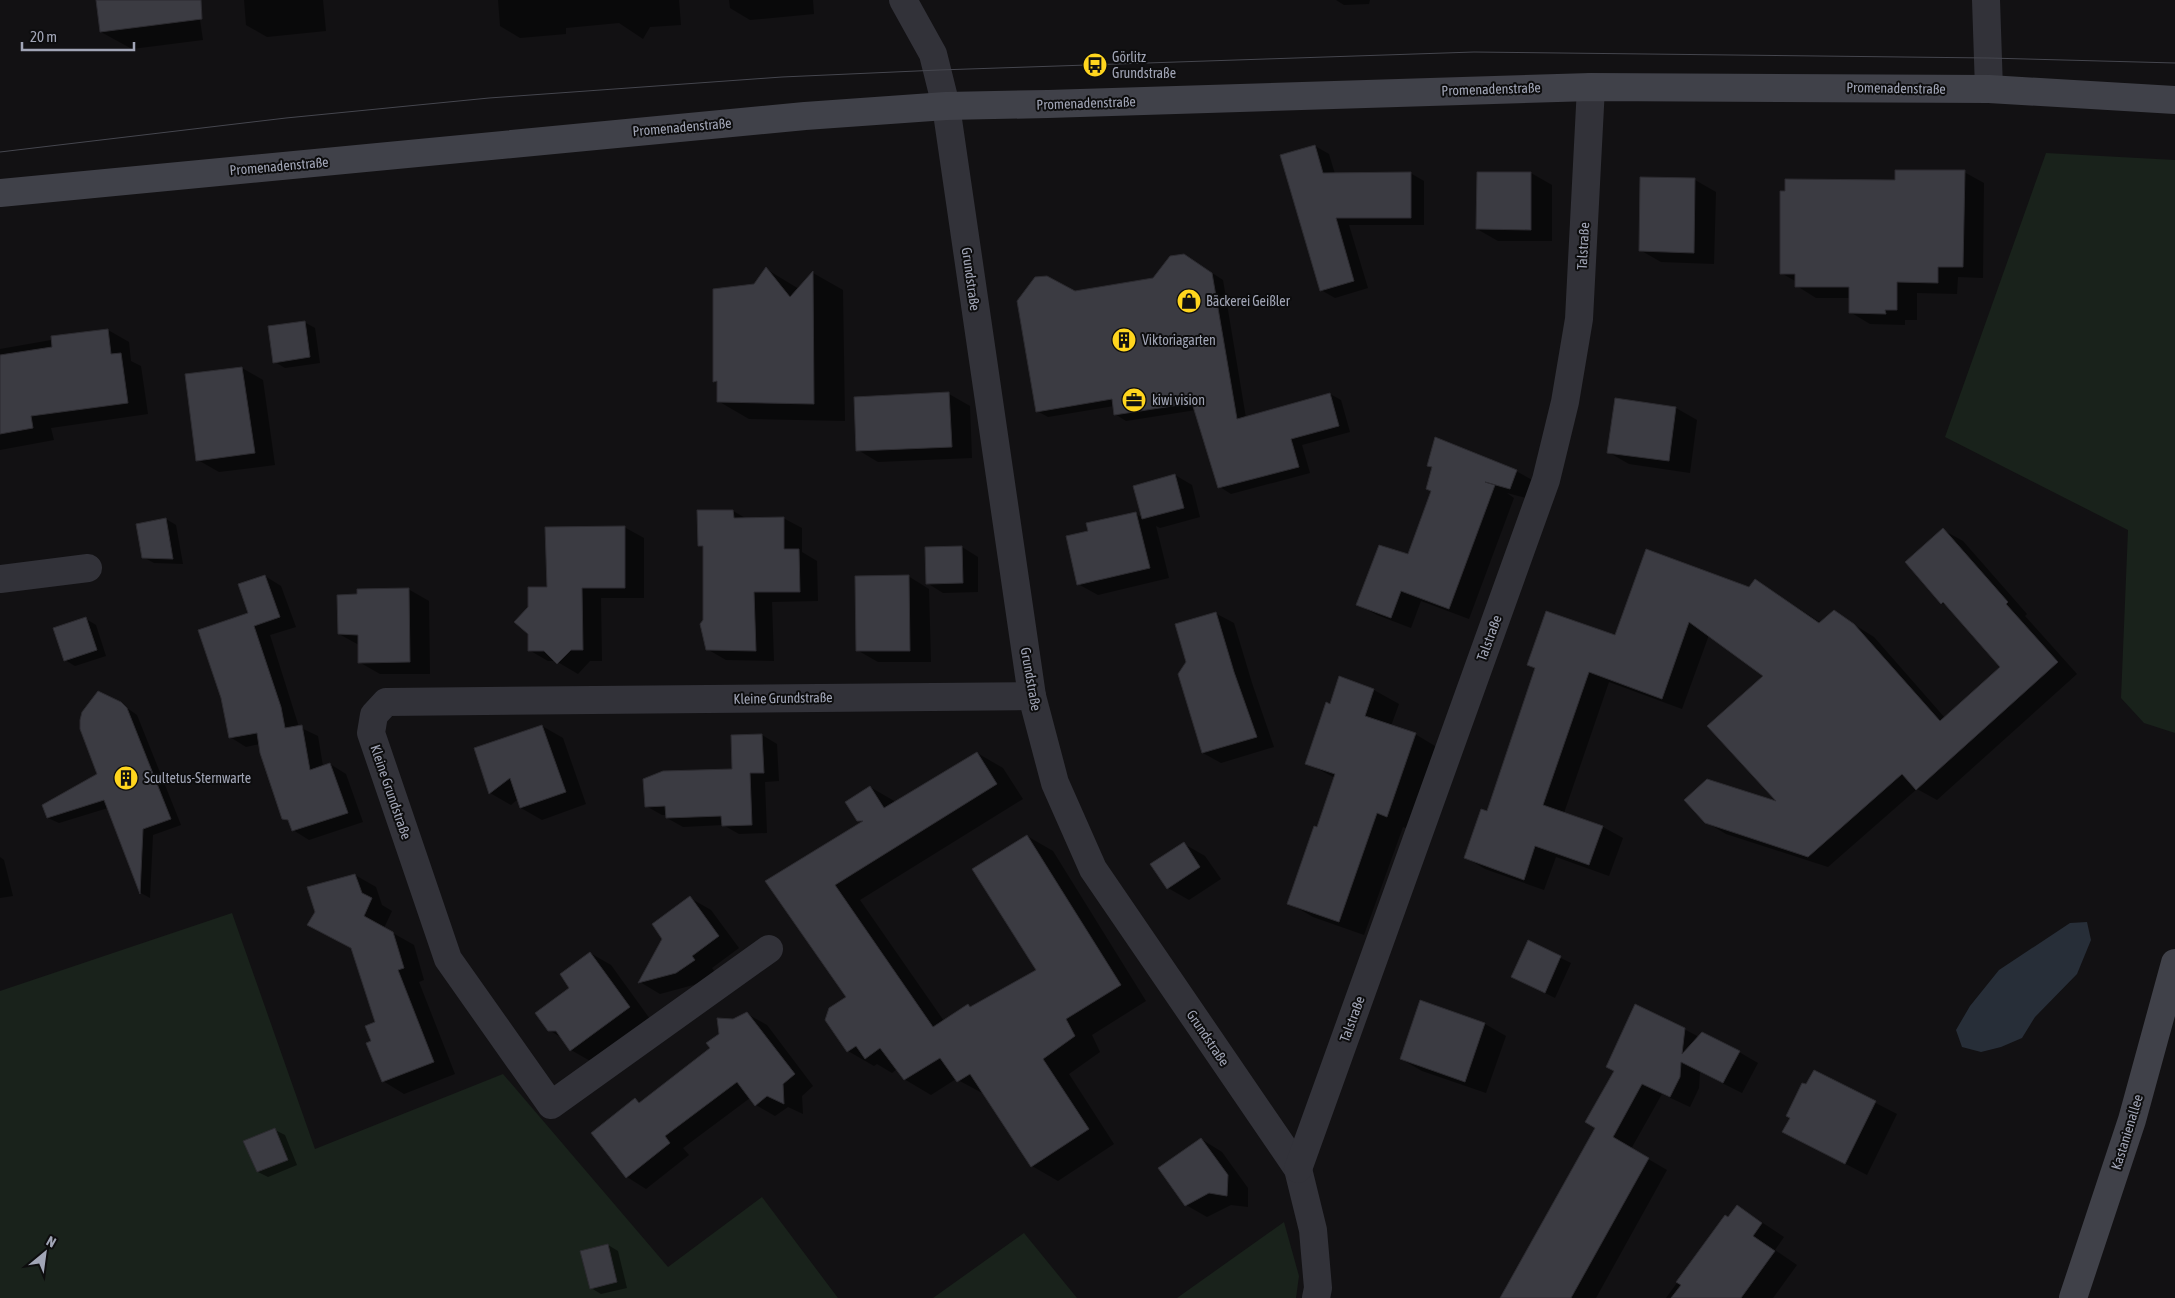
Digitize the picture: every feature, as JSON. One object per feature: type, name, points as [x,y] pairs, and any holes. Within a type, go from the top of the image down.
[{"type":"main road","name":"Promenadenstraße","points":[[0,193],[805,116],[946,106],[1591,87],[1989,89],[2175,100]]},
{"type":"main road","name":"Kastanienallee","points":[[2073,1298],[2132,1120],[2175,963]]},
{"type":"street","name":"Grundstraße","points":[[903,0],[933,54],[946,106],[1032,696],[1055,783],[1093,869],[1298,1169],[1313,1230],[1318,1288],[1316,1298]]},
{"type":"street","points":[[1986,0],[1989,89]]},
{"type":"street","name":"Talstraße","points":[[1298,1169],[1546,480],[1565,402],[1579,318],[1591,87]]},
{"type":"street","points":[[0,579],[88,568]]},
{"type":"street","name":"Kleine Grundstraße","points":[[769,949],[550,1105],[448,959],[371,734],[374,716],[386,702],[1032,696]]},
{"type":"shaded area","points":[[2046,153],[2175,160],[2175,733],[2144,723],[2121,698],[2128,530],[1945,437]]},
{"type":"shaded area","points":[[232,913],[315,1149],[503,1074],[668,1267],[762,1197],[838,1298],[0,1298],[0,991]]},
{"type":"shaded area","points":[[2087,922],[2091,940],[2077,974],[2035,1017],[2022,1038],[2001,1047],[1981,1052],[1962,1047],[1956,1030],[1970,1006],[1999,970],[2070,923]]},
{"type":"shaded area","points":[[1284,1222],[1299,1276],[1296,1298],[1177,1298]]},
{"type":"shaded area","points":[[1024,1233],[1077,1298],[933,1298]]},
{"type":"building","points":[[96,0],[201,0],[202,19],[100,32]]},
{"type":"building","points":[[1315,145],[1323,173],[1411,172],[1411,218],[1336,218],[1354,281],[1320,291],[1280,155]]},
{"type":"building","points":[[1895,170],[1965,170],[1963,267],[1938,267],[1938,283],[1897,282],[1897,310],[1885,310],[1886,314],[1849,313],[1849,287],[1795,287],[1795,274],[1780,274],[1780,191],[1785,191],[1785,179],[1895,180]]},
{"type":"building","points":[[1477,172],[1531,172],[1531,230],[1476,229]]},
{"type":"building","points":[[1640,177],[1695,178],[1694,253],[1639,251]]},
{"type":"building","name":"Viktoriagarten","points":[[1184,254],[1212,273],[1237,419],[1330,393],[1339,426],[1291,439],[1299,467],[1218,488],[1192,403],[1114,415],[1112,399],[1036,412],[1017,301],[1035,277],[1047,276],[1075,291],[1153,278],[1170,256]]},
{"type":"building","points":[[766,267],[790,297],[813,271],[814,404],[717,402],[717,381],[713,382],[713,289],[754,284]]},
{"type":"building","points":[[305,321],[310,357],[273,363],[268,326]]},
{"type":"building","points":[[108,329],[111,354],[121,353],[128,403],[31,416],[33,428],[0,434],[0,355],[52,347],[51,336]]},
{"type":"building","points":[[242,367],[255,453],[196,461],[185,374]]},
{"type":"building","points":[[949,392],[952,447],[856,451],[854,397]]},
{"type":"building","points":[[1615,398],[1676,407],[1669,461],[1607,453]]},
{"type":"building","points":[[1435,437],[1517,470],[1510,489],[1485,482],[1495,485],[1449,609],[1401,591],[1391,618],[1356,605],[1379,545],[1408,554],[1431,491],[1426,489],[1432,467],[1427,466]]},
{"type":"building","points":[[1175,474],[1184,508],[1142,519],[1133,486]]},
{"type":"building","points":[[697,510],[733,510],[734,518],[784,517],[784,549],[799,549],[800,592],[754,592],[756,651],[706,650],[700,624],[703,620],[703,546],[698,546]]},
{"type":"building","points":[[1136,512],[1150,568],[1077,585],[1066,536],[1088,531],[1086,523]]},
{"type":"building","points":[[166,518],[173,559],[142,558],[136,524]]},
{"type":"building","points":[[625,526],[625,588],[582,588],[583,650],[571,650],[557,664],[544,651],[528,651],[528,634],[514,622],[528,607],[528,587],[547,587],[545,527]]},
{"type":"building","points":[[1943,528],[2008,602],[2006,604],[2058,662],[1916,790],[1902,774],[1808,857],[1705,823],[1684,800],[1707,779],[1776,801],[1707,726],[1763,676],[1689,622],[1662,699],[1589,672],[1543,805],[1603,826],[1589,865],[1535,846],[1524,880],[1464,858],[1481,809],[1487,811],[1535,668],[1527,665],[1546,611],[1615,635],[1646,549],[1749,587],[1755,579],[1819,623],[1834,610],[1854,624],[1940,721],[2000,667],[1905,562]]},
{"type":"building","points":[[962,546],[963,583],[926,584],[925,547]]},
{"type":"building","points":[[265,575],[280,617],[254,626],[281,707],[285,728],[302,725],[310,770],[330,763],[348,813],[292,831],[288,820],[282,819],[260,753],[257,733],[229,738],[221,698],[198,630],[248,613],[238,584]]},
{"type":"building","points":[[909,575],[910,651],[856,651],[855,576]]},
{"type":"building","points":[[409,588],[410,662],[358,663],[358,635],[338,634],[337,595],[357,594],[357,589]]},
{"type":"building","points":[[1216,612],[1234,672],[1257,737],[1202,753],[1178,674],[1186,662],[1175,624]]},
{"type":"building","points":[[86,617],[97,650],[64,661],[53,628]]},
{"type":"building","points":[[1339,676],[1374,689],[1365,716],[1416,733],[1387,817],[1377,813],[1339,922],[1287,904],[1314,826],[1317,827],[1335,774],[1305,764],[1326,702],[1330,704]]},
{"type":"building","name":"Scultetus-Sternwarte","points":[[98,691],[121,702],[127,708],[171,819],[143,829],[140,894],[104,800],[47,818],[42,805],[97,774],[80,729],[80,720],[82,712]]},
{"type":"building","points":[[542,725],[566,792],[520,808],[510,778],[489,794],[474,748]]},
{"type":"building","points":[[762,734],[764,773],[750,773],[752,825],[722,826],[721,816],[666,818],[665,806],[645,807],[643,779],[663,771],[732,769],[731,735]]},
{"type":"building","points":[[977,752],[997,784],[835,885],[933,1027],[968,1004],[970,1007],[1036,970],[972,869],[1027,835],[1121,985],[1066,1019],[1075,1036],[1043,1059],[1089,1129],[1031,1167],[970,1074],[957,1082],[940,1058],[904,1080],[880,1048],[865,1059],[856,1046],[847,1052],[825,1020],[829,1008],[846,997],[765,881],[863,821],[857,821],[845,802],[870,786],[884,808]]},
{"type":"building","points":[[1184,842],[1200,867],[1167,889],[1150,864]]},
{"type":"building","points":[[355,874],[362,893],[372,898],[364,916],[393,932],[404,968],[398,970],[434,1062],[382,1082],[366,1043],[371,1041],[365,1026],[375,1022],[351,948],[307,925],[315,912],[307,887]]},
{"type":"building","points":[[690,896],[719,936],[692,956],[695,960],[676,973],[638,983],[662,939],[652,924]]},
{"type":"building","points":[[1528,940],[1561,956],[1545,993],[1511,977]]},
{"type":"building","points":[[590,952],[630,1007],[570,1051],[556,1031],[548,1031],[535,1013],[569,988],[560,974]]},
{"type":"building","points":[[1420,1000],[1485,1023],[1465,1082],[1400,1059]]},
{"type":"building","points":[[1635,1004],[1685,1028],[1682,1054],[1702,1032],[1740,1051],[1723,1083],[1681,1062],[1680,1077],[1670,1097],[1642,1084],[1613,1137],[1649,1158],[1571,1298],[1500,1298],[1595,1128],[1585,1122],[1614,1071],[1606,1067]]},
{"type":"building","points":[[747,1012],[795,1074],[783,1084],[784,1104],[767,1096],[755,1106],[737,1082],[665,1136],[670,1143],[626,1178],[591,1133],[635,1098],[639,1103],[710,1048],[706,1043],[719,1034],[717,1018],[733,1019]]},
{"type":"building","points":[[1814,1070],[1876,1101],[1845,1164],[1782,1132],[1790,1118],[1786,1116],[1802,1083],[1806,1084]]},
{"type":"building","points":[[275,1128],[288,1160],[257,1172],[243,1141]]},
{"type":"building","points":[[1201,1138],[1228,1175],[1227,1196],[1209,1193],[1185,1206],[1158,1168]]},
{"type":"building","points":[[1737,1205],[1762,1223],[1753,1236],[1775,1251],[1741,1298],[1671,1298],[1681,1285],[1676,1282],[1725,1215],[1728,1217]]},
{"type":"building","points":[[608,1244],[617,1282],[590,1289],[580,1251]]},
{"type":"tram line","points":[[0,152],[286,118],[489,98],[782,77],[939,70],[1474,52],[1989,58],[2175,63]]},
{"type":"place","name":"Görlitz Grundstraße","points":[[1095,65]]},
{"type":"place","name":"Bäckerei Geißler","points":[[1189,301]]},
{"type":"place","name":"Viktoriagarten","points":[[1124,340]]},
{"type":"place","name":"kiwi vision","points":[[1134,400]]},
{"type":"place","name":"Scultetus-Sternwarte","points":[[126,778]]}]
